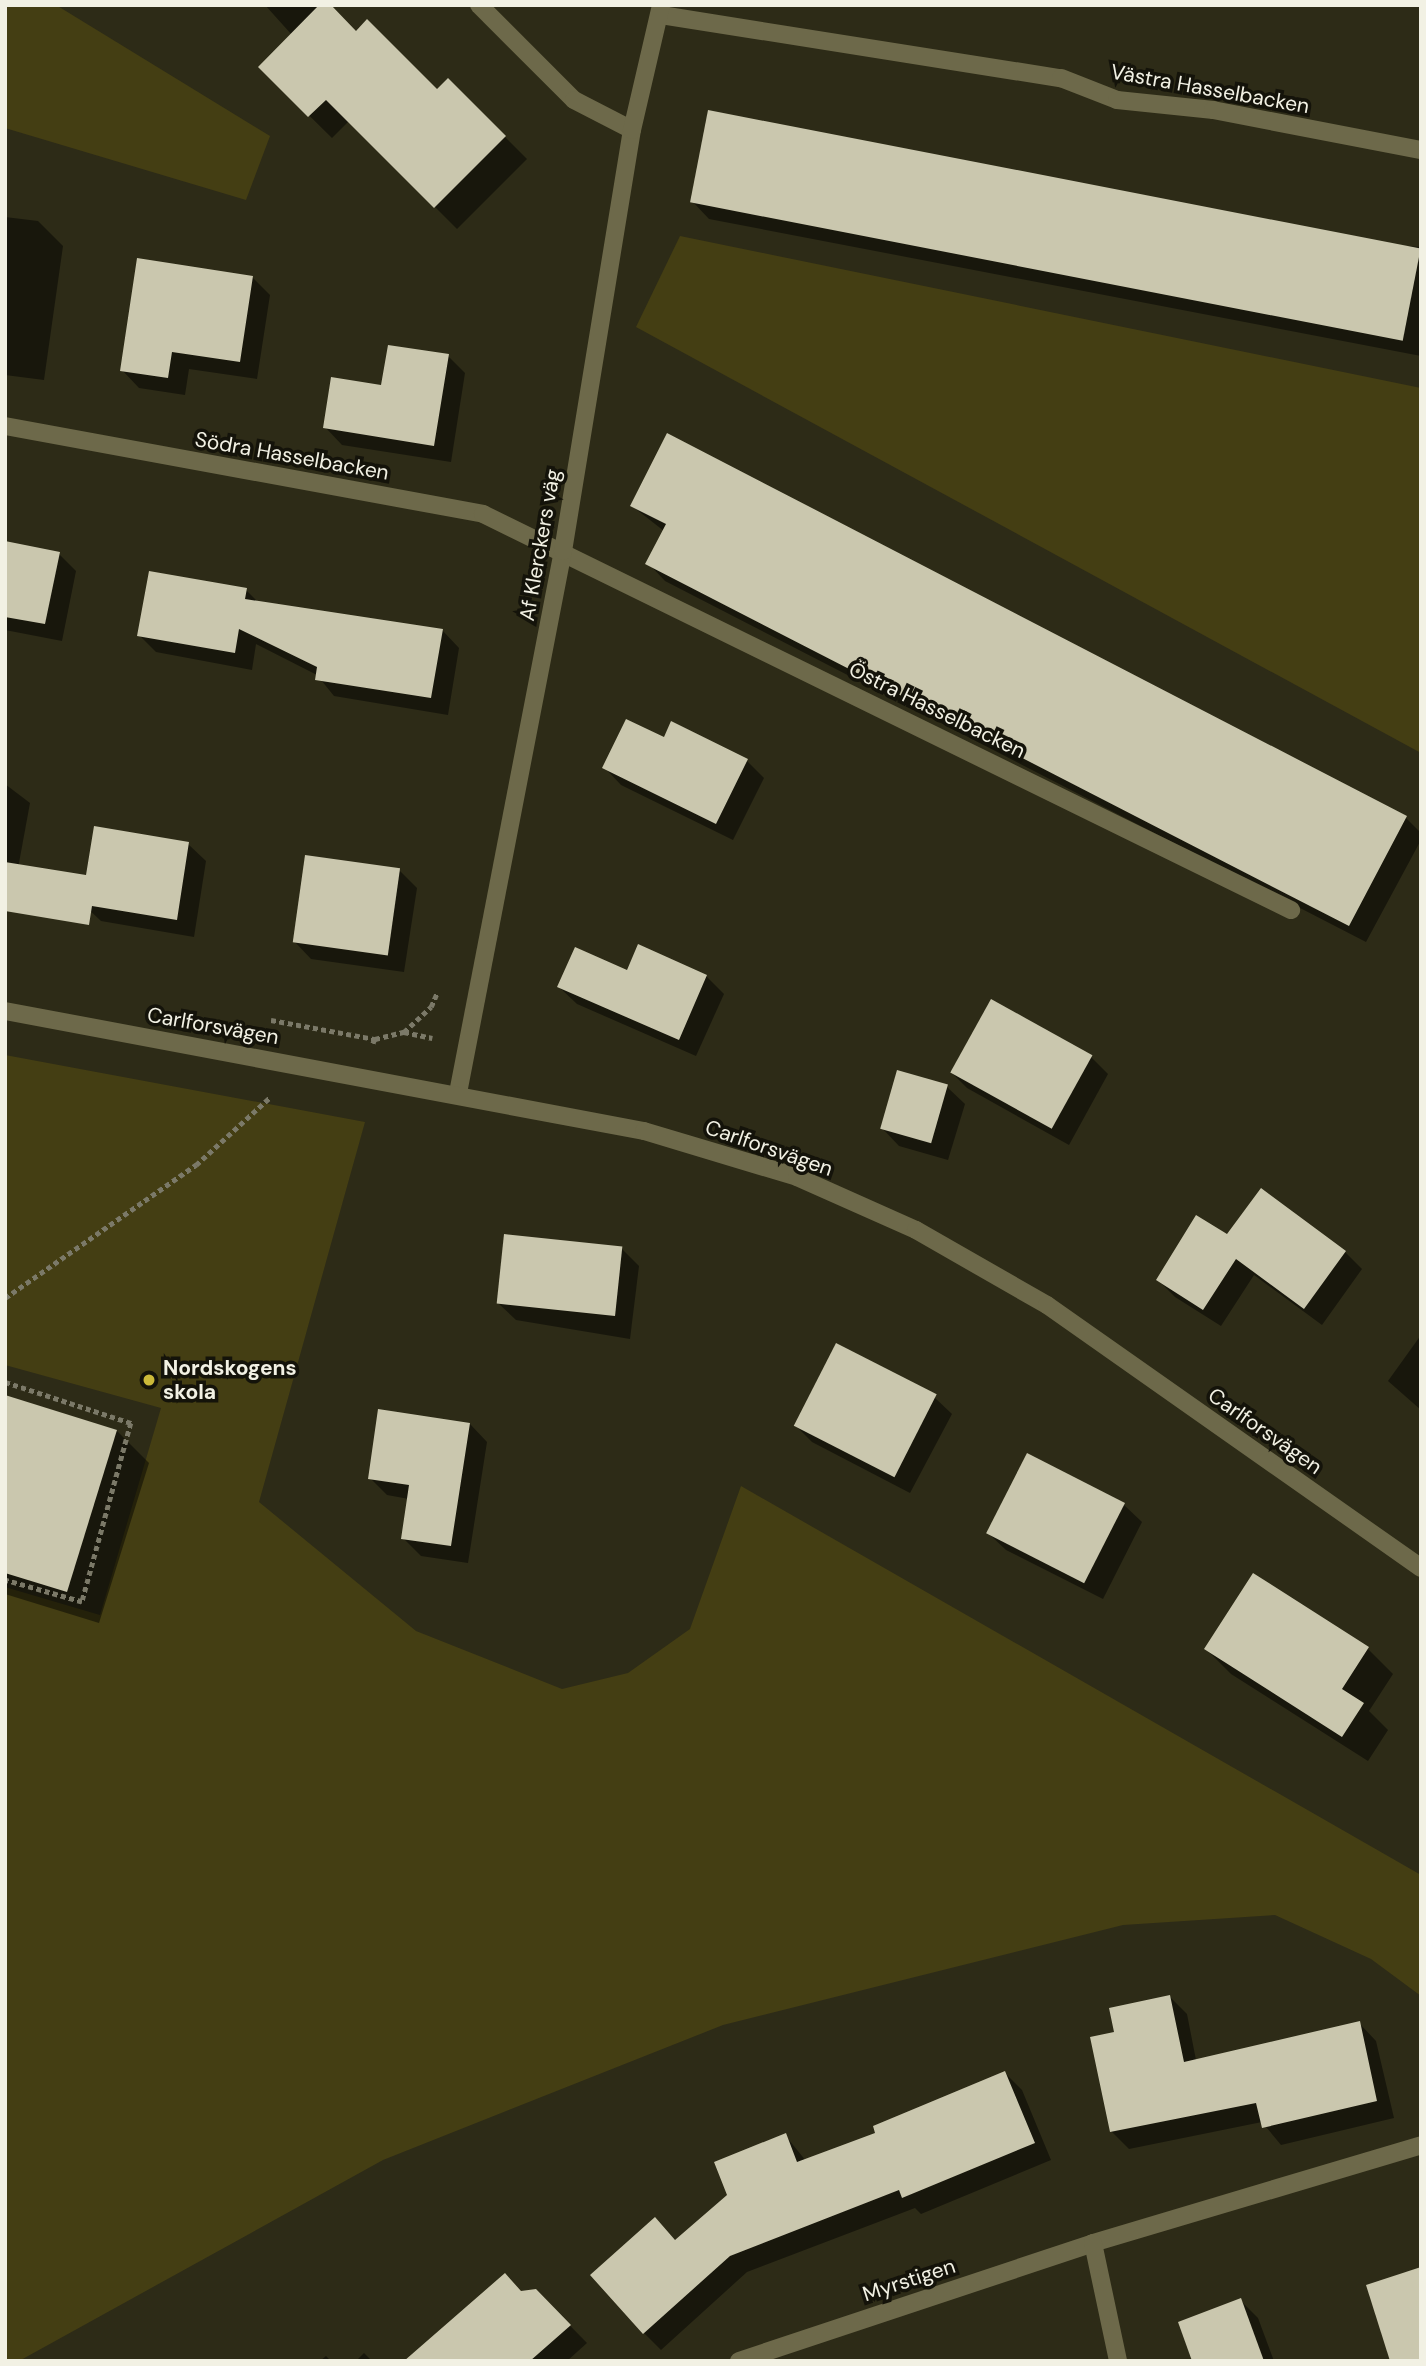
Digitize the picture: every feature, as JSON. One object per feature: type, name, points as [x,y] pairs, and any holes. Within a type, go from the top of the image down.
[{"type":"street","points":[[479,5],[574,100],[632,130]]},
{"type":"street","name":"Af Klerckers väg","points":[[458,1093],[563,551],[632,130],[661,10]]},
{"type":"street","name":"Västra Hasselbacken","points":[[661,10],[1061,78],[1117,100],[1213,110],[1421,150]]},
{"type":"street","name":"Södra Hasselbacken","points":[[5,426],[482,514],[563,551]]},
{"type":"street","name":"Östra Hasselbacken","points":[[563,551],[1291,910]]},
{"type":"street","name":"Carlforsvägen","points":[[5,1011],[458,1093],[645,1131],[797,1177],[916,1230],[1048,1305],[1421,1569]]},
{"type":"street","name":"Myrstigen","points":[[739,2361],[1093,2243],[1421,2145]]},
{"type":"street","points":[[1093,2243],[1118,2361]]},
{"type":"path","points":[[404,1032],[431,1007],[442,983]]},
{"type":"path","points":[[375,1039],[404,1032],[466,1045]]},
{"type":"path","points":[[5,1298],[196,1165],[277,1091],[266,1089]]},
{"type":"path","points":[[5,1382],[131,1423],[82,1602],[5,1580]]},
{"type":"shaded area","points":[[5,5],[56,5],[270,136],[246,200],[5,128]]},
{"type":"shaded area","points":[[680,236],[1421,388],[1421,753],[636,327]]},
{"type":"shaded area","points":[[5,1055],[365,1122],[259,1502],[416,1631],[562,1689],[628,1673],[690,1629],[741,1486],[1421,1875],[1421,1996],[1371,1959],[1275,1915],[1123,1925],[723,2025],[383,2160],[19,2361],[5,2361],[5,1587],[100,1615],[161,1408],[5,1365]]},
{"type":"building","points":[[319,5],[331,5],[356,31],[367,19],[437,89],[448,78],[506,136],[434,208],[326,100],[308,117],[258,67]]},
{"type":"building","points":[[708,110],[1421,249],[1403,341],[690,202]]},
{"type":"building","points":[[137,258],[253,276],[240,362],[172,352],[168,378],[120,371]]},
{"type":"building","points":[[388,345],[449,354],[434,446],[323,428],[331,377],[381,385]]},
{"type":"building","points":[[667,433],[1407,816],[1349,926],[645,564],[666,524],[630,506]]},
{"type":"building","points":[[5,541],[60,552],[45,624],[5,617]]},
{"type":"building","points":[[149,571],[247,588],[245,599],[443,629],[431,698],[315,680],[317,667],[239,629],[235,653],[137,636]]},
{"type":"building","points":[[626,719],[664,737],[671,721],[748,759],[716,824],[602,768]]},
{"type":"building","points":[[94,826],[189,842],[177,920],[92,906],[89,925],[5,911],[5,862],[86,875]]},
{"type":"building","points":[[305,855],[400,868],[388,956],[293,942]]},
{"type":"building","points":[[638,944],[707,975],[679,1040],[557,987],[575,947],[627,970]]},
{"type":"building","points":[[991,999],[1092,1055],[1052,1129],[950,1072]]},
{"type":"building","points":[[897,1070],[948,1085],[931,1143],[880,1129]]},
{"type":"building","points":[[1261,1188],[1346,1251],[1304,1309],[1236,1259],[1203,1310],[1156,1280],[1196,1215],[1227,1234]]},
{"type":"building","points":[[504,1234],[622,1246],[615,1316],[497,1304]]},
{"type":"building","points":[[836,1343],[937,1394],[894,1477],[794,1426]]},
{"type":"building","points":[[5,1395],[117,1430],[67,1592],[5,1573]]},
{"type":"building","points":[[378,1409],[470,1423],[451,1546],[401,1539],[409,1485],[368,1479]]},
{"type":"building","points":[[1027,1453],[1125,1503],[1084,1583],[986,1533]]},
{"type":"building","points":[[1253,1573],[1369,1647],[1342,1689],[1364,1703],[1342,1737],[1204,1649]]},
{"type":"building","points":[[1170,1995],[1184,2062],[1360,2021],[1377,2101],[1262,2128],[1256,2103],[1110,2132],[1090,2037],[1114,2032],[1109,2008]]},
{"type":"building","points":[[1005,2071],[1035,2143],[902,2198],[899,2190],[730,2256],[643,2334],[590,2275],[655,2217],[675,2240],[727,2195],[714,2162],[786,2133],[797,2162],[875,2133],[873,2126]]},
{"type":"building","points":[[1421,2267],[1421,2361],[1390,2361],[1366,2285]]},
{"type":"building","points":[[505,2273],[521,2291],[536,2289],[571,2325],[530,2361],[404,2361]]},
{"type":"building","points":[[1241,2298],[1264,2361],[1192,2361],[1178,2322]]},
{"type":"place","name":"Nordskogens skola","points":[[149,1380]]}]
